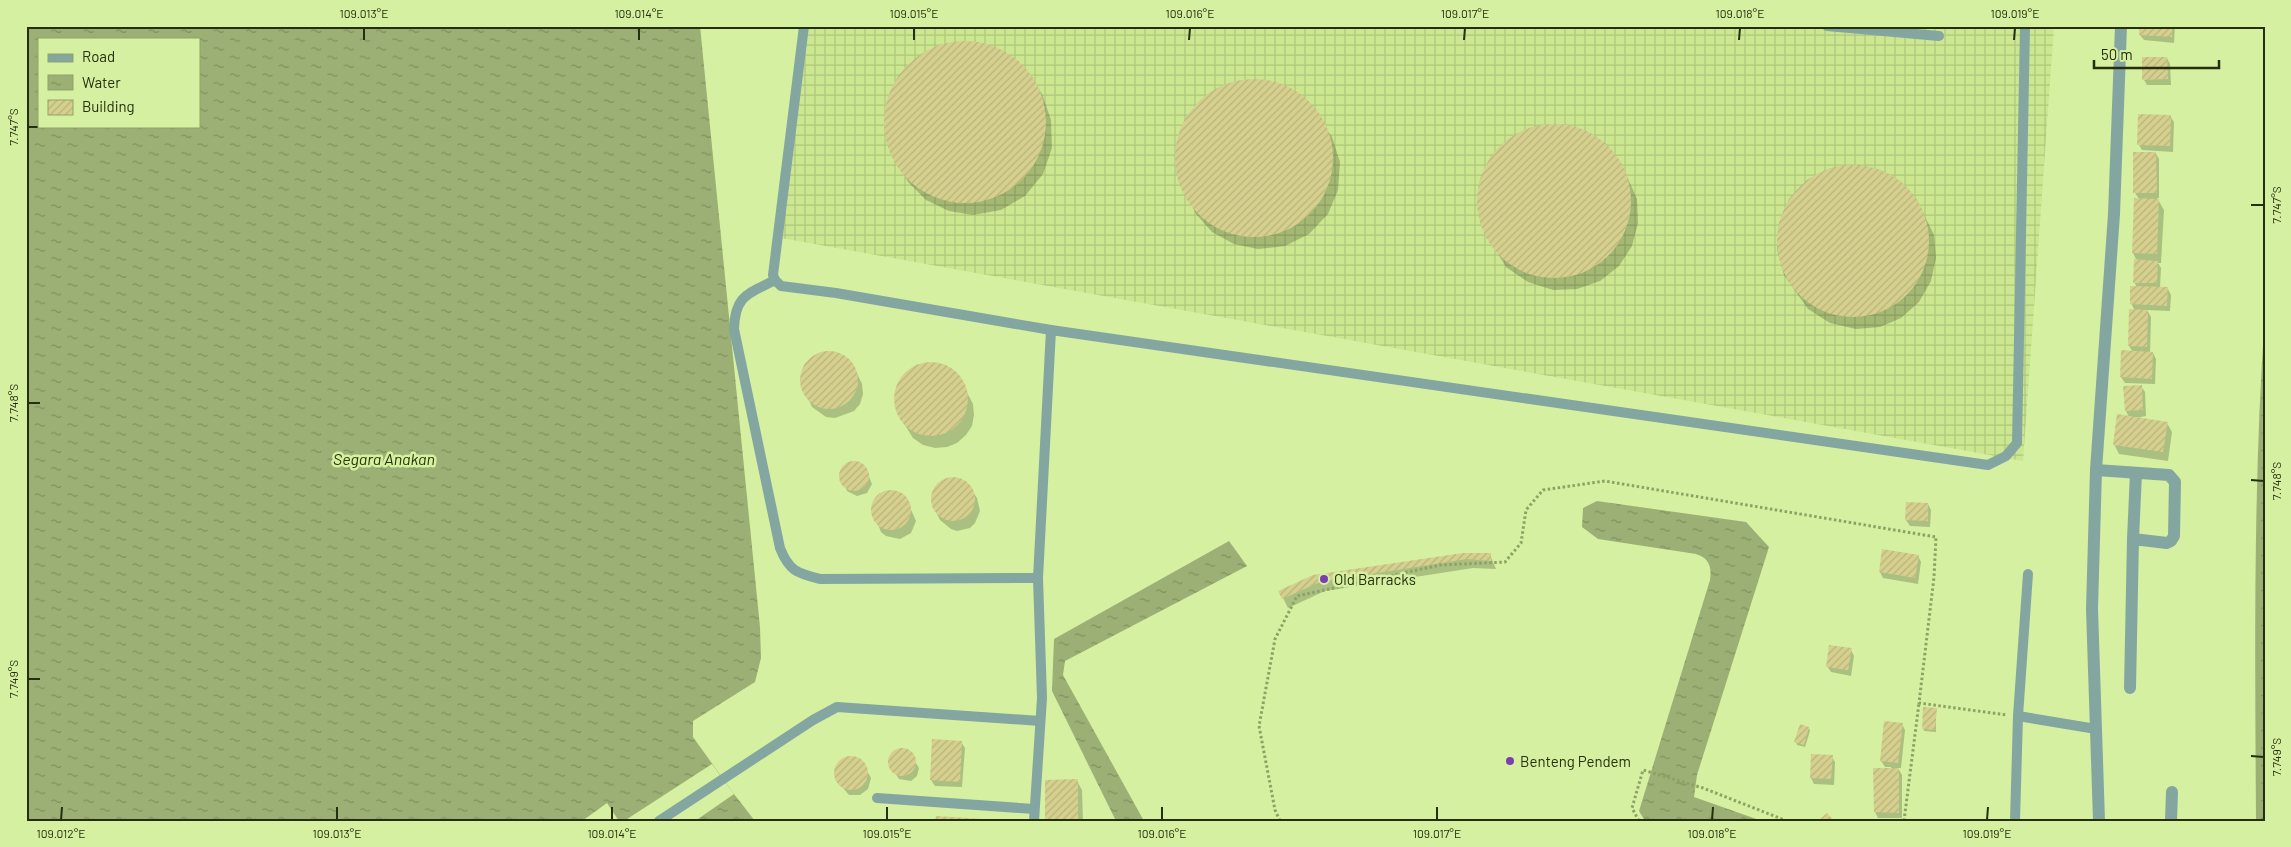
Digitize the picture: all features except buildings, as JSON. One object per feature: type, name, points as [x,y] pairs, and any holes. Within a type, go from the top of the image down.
[{"type":"street","points":[[2099,821],[2092,609],[2096,470],[2114,214],[2121,26]]},
{"type":"street","points":[[2096,470],[2169,475],[2174,479],[2176,485],[2174,536],[2167,543],[2133,539]]},
{"type":"street","points":[[2130,688],[2136,473]]},
{"type":"street","points":[[2171,821],[2172,792]]},
{"type":"lane","points":[[804,26],[773,274],[775,280],[781,286],[836,293],[1051,330],[1988,465],[2006,456],[2017,443],[2025,26]]},
{"type":"lane","points":[[1827,26],[1939,36]]},
{"type":"lane","points":[[775,280],[744,296],[734,312],[734,329],[780,548],[787,564],[800,574],[820,579],[1038,578]]},
{"type":"lane","points":[[1034,821],[1042,698],[1038,578],[1051,330]]},
{"type":"lane","points":[[2015,821],[2018,716],[2028,574]]},
{"type":"lane","points":[[659,821],[804,725],[837,707],[1040,721]]},
{"type":"lane","points":[[2018,716],[2096,729]]},
{"type":"lane","points":[[877,798],[1034,809]]},
{"type":"path","points":[[1280,821],[1275,810],[1259,726],[1276,639],[1297,596],[1440,565],[1505,562],[1521,542],[1526,510],[1543,490],[1605,481],[1936,537],[1934,577],[1920,703],[1904,821]]},
{"type":"path","points":[[1920,703],[2018,716]]},
{"type":"path","points":[[1639,821],[1632,808],[1643,770],[1703,788],[1787,821]]},
{"type":"shaded area","points":[[804,26],[2054,26],[2023,461],[781,238]]},
{"type":"water","name":"Segara Anakan","points":[[26,26],[700,26],[760,627],[761,658],[755,682],[693,721],[693,737],[755,821],[26,821]]},
{"type":"water","points":[[2265,314],[2265,821],[2256,821],[2255,631],[2258,440]]},
{"type":"water","points":[[1597,501],[1746,522],[1769,547],[1697,775],[1694,797],[1762,821],[1645,821],[1639,811],[1710,580],[1710,571],[1707,561],[1696,554],[1598,539],[1582,527],[1583,508]]},
{"type":"water","points":[[1229,541],[1247,566],[1065,661],[1063,675],[1144,821],[1116,821],[1052,691],[1054,639]]},
{"type":"pier","points":[[712,764],[734,794],[695,821],[624,821]]},
{"type":"pier","points":[[607,803],[619,821],[582,821]]},
{"type":"place","name":"Old Barracks","points":[[1324,579]]},
{"type":"place","name":"Benteng Pendem","points":[[1510,761]]}]
